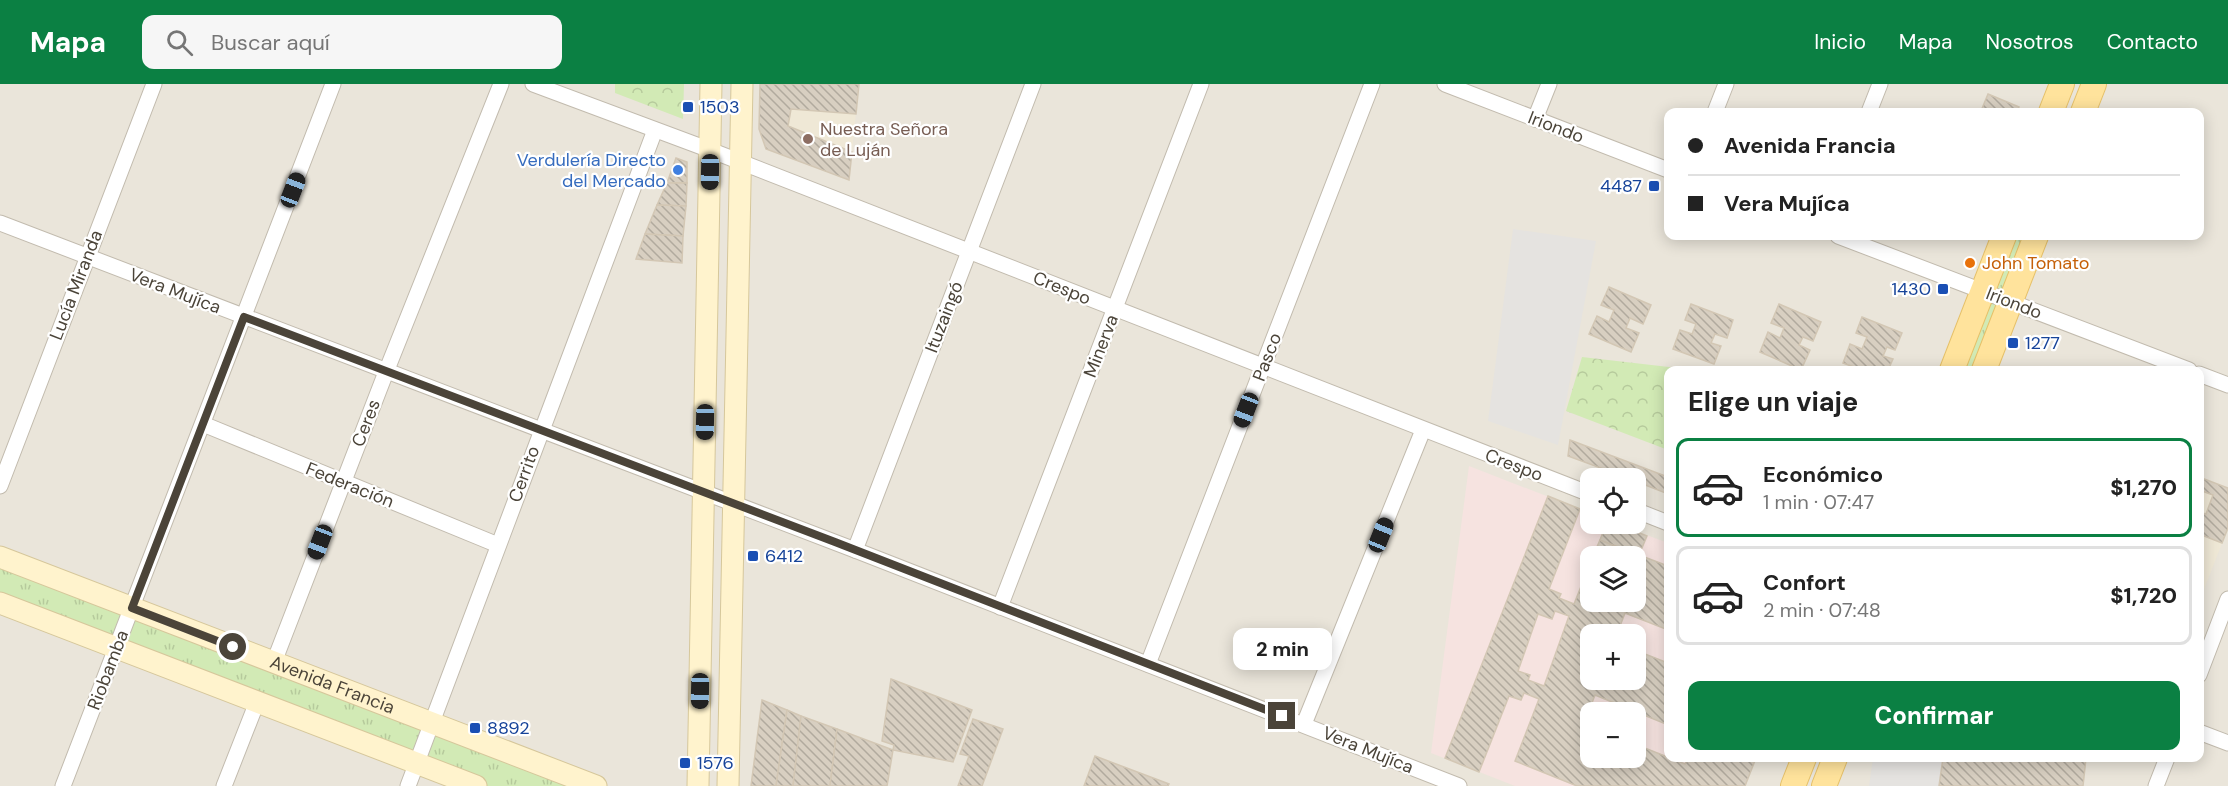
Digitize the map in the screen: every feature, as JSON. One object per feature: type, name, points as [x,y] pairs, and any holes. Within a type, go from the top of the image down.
[{"type":"main road","points":[[698,786],[711,84]]},
{"type":"main road","points":[[728,786],[742,84]]},
{"type":"main road","points":[[2053,108],[2062,84]]},
{"type":"main road","points":[[2085,108],[2094,84]]},
{"type":"main road","points":[[1954,366],[2002,240]]},
{"type":"main road","points":[[1986,366],[2034,240]]},
{"type":"main road","name":"Avenida Francia","points":[[0,557],[596,786]]},
{"type":"main road","points":[[0,603],[476,786]]},
{"type":"main road","points":[[1793,786],[1802,762]]},
{"type":"main road","points":[[1824,786],[1833,762]]},
{"type":"street","name":"Lucía Miranda","points":[[0,486],[154,84]]},
{"type":"street","name":"Riobamba","points":[[63,786],[333,84]]},
{"type":"street","name":"Ceres","points":[[274,662],[501,84]]},
{"type":"street","name":"Crespo","points":[[533,84],[710,150],[1580,490]]},
{"type":"street","name":"Ituzaingó","points":[[855,550],[1033,84]]},
{"type":"street","name":"Minerva","points":[[1000,608],[1202,84]]},
{"type":"street","name":"Pasco","points":[[1148,664],[1372,84]]},
{"type":"street","name":"Iriondo","points":[[1445,84],[1664,168]]},
{"type":"street","points":[[1535,119],[1549,84]]},
{"type":"street","points":[[1717,108],[1726,84]]},
{"type":"street","points":[[1871,108],[1880,84]]},
{"type":"street","name":"Cerrito","points":[[408,786],[655,130]]},
{"type":"street","name":"Vera Mujíca","points":[[0,223],[855,550],[1459,786]]},
{"type":"street","name":"Iriondo","points":[[1849,240],[2178,366]]},
{"type":"street","points":[[2204,376],[2228,385]]},
{"type":"street","name":"Federación","points":[[202,424],[498,545]]},
{"type":"street","points":[[1304,724],[1423,430]]},
{"type":"street","points":[[1646,514],[1664,521]]},
{"type":"street","points":[[2204,662],[2228,599]]},
{"type":"street","points":[[224,786],[257,702]]},
{"type":"street","points":[[2204,734],[2228,743]]},
{"type":"street","points":[[2156,786],[2165,762]]},
{"type":"shaded area","points":[[0,84],[2228,84],[2228,786],[0,786]]},
{"type":"shaded area","name":"Nuestra Señora de Luján","points":[[760,84],[859,84],[849,180],[766,149],[759,129]]},
{"type":"shaded area","points":[[1513,229],[1596,241],[1558,445],[1488,421]]},
{"type":"shaded area","points":[[1469,466],[1580,509],[1580,534],[1644,534],[1664,542],[1664,762],[1754,762],[1745,786],[1515,786],[1431,753]]},
{"type":"shaded area","points":[[2204,479],[2228,488],[2228,528],[2204,589]]},
{"type":"shaded area","points":[[1872,762],[1942,762],[1939,786],[1869,786]]},
{"type":"green space","points":[[615,84],[684,84],[683,119],[615,93]]},
{"type":"green space","points":[[2002,240],[2034,240],[1986,366],[1954,366]]},
{"type":"green space","points":[[1582,357],[1664,366],[1664,448],[1566,411]]},
{"type":"green space","points":[[0,557],[596,786],[476,786],[0,603]]},
{"type":"building","name":"Nuestra Señora de Luján","points":[[760,84],[859,84],[856,114],[791,109],[788,126],[852,152],[849,180],[766,149],[759,129]]},
{"type":"building","points":[[1988,94],[2019,107],[2019,108],[1982,108]]},
{"type":"building","points":[[676,158],[687,162],[687,183],[667,183]]},
{"type":"building","points":[[667,183],[687,183],[686,206],[657,205]]},
{"type":"building","points":[[657,205],[686,206],[683,236],[645,234]]},
{"type":"building","points":[[645,234],[683,236],[682,263],[636,259]]},
{"type":"building","points":[[1609,287],[1651,305],[1643,324],[1630,318],[1626,328],[1639,333],[1631,352],[1589,334],[1597,316],[1609,322],[1614,310],[1601,305]]},
{"type":"building","points":[[1691,304],[1733,320],[1727,338],[1715,334],[1711,343],[1721,346],[1714,364],[1673,349],[1680,330],[1692,334],[1696,324],[1685,320]]},
{"type":"building","points":[[1779,304],[1821,322],[1813,341],[1803,337],[1799,345],[1810,350],[1803,366],[1792,366],[1760,352],[1768,332],[1780,338],[1784,328],[1771,323]]},
{"type":"building","points":[[1862,317],[1902,333],[1895,350],[1887,347],[1883,356],[1893,359],[1890,366],[1851,366],[1843,363],[1850,344],[1862,349],[1867,337],[1856,333]]},
{"type":"building","points":[[1570,440],[1644,468],[1601,468],[1568,456]]},
{"type":"building","points":[[1646,469],[1664,475],[1664,492],[1646,485]]},
{"type":"building","points":[[2204,479],[2228,488],[2228,528],[2222,543],[2204,536],[2204,513],[2206,514],[2213,495],[2204,492]]},
{"type":"building","points":[[1548,496],[1580,509],[1549,589],[1561,594],[1559,598],[1574,604],[1580,589],[1580,612],[1646,612],[1646,558],[1664,564],[1664,628],[1625,613],[1621,624],[1580,624],[1580,690],[1646,690],[1646,654],[1664,661],[1664,723],[1646,716],[1646,702],[1612,702],[1595,695],[1592,702],[1580,702],[1580,768],[1646,768],[1646,748],[1664,756],[1664,762],[1685,764],[1686,762],[1754,762],[1745,786],[1577,786],[1515,761],[1539,699],[1524,693],[1521,700],[1509,696],[1479,772],[1445,758]],"holes":[[[1555,611],[1569,616],[1544,686],[1528,680],[1530,675],[1518,671],[1538,614],[1552,619]]]},
{"type":"building","points":[[1602,534],[1647,536],[1643,546],[1616,546],[1600,540]]},
{"type":"building","points":[[1600,540],[1616,546],[1597,546]]},
{"type":"building","points":[[891,679],[972,710],[953,762],[893,750],[894,745],[882,741]]},
{"type":"building","points":[[762,700],[787,710],[776,786],[751,786]]},
{"type":"building","points":[[787,710],[801,716],[793,786],[776,786]]},
{"type":"building","points":[[801,716],[837,729],[830,786],[793,786]]},
{"type":"building","points":[[973,719],[1003,729],[982,786],[958,786],[969,756],[960,754]]},
{"type":"building","points":[[837,729],[893,750],[887,786],[830,786]]},
{"type":"building","points":[[1095,756],[1169,784],[1168,786],[1084,786]]},
{"type":"building","points":[[1942,762],[2086,762],[2083,786],[1939,786]]},
{"type":"place","name":"1503","points":[[688,107]]},
{"type":"place","name":"Nuestra Señora de Luján","points":[[808,139]]},
{"type":"place","name":"Verdulería Directo del Mercado","points":[[678,170]]},
{"type":"place","name":"4487","points":[[1654,186]]},
{"type":"place","name":"John Tomato","points":[[1970,263]]},
{"type":"place","name":"1430","points":[[1943,289]]},
{"type":"place","name":"1277","points":[[2013,343]]},
{"type":"place","name":"6412","points":[[753,556]]},
{"type":"place","name":"8892","points":[[475,728]]},
{"type":"place","name":"1576","points":[[685,763]]},
{"type":"route","points":[[233,647],[132,608],[244,317],[835,542],[1282,716]]}]
